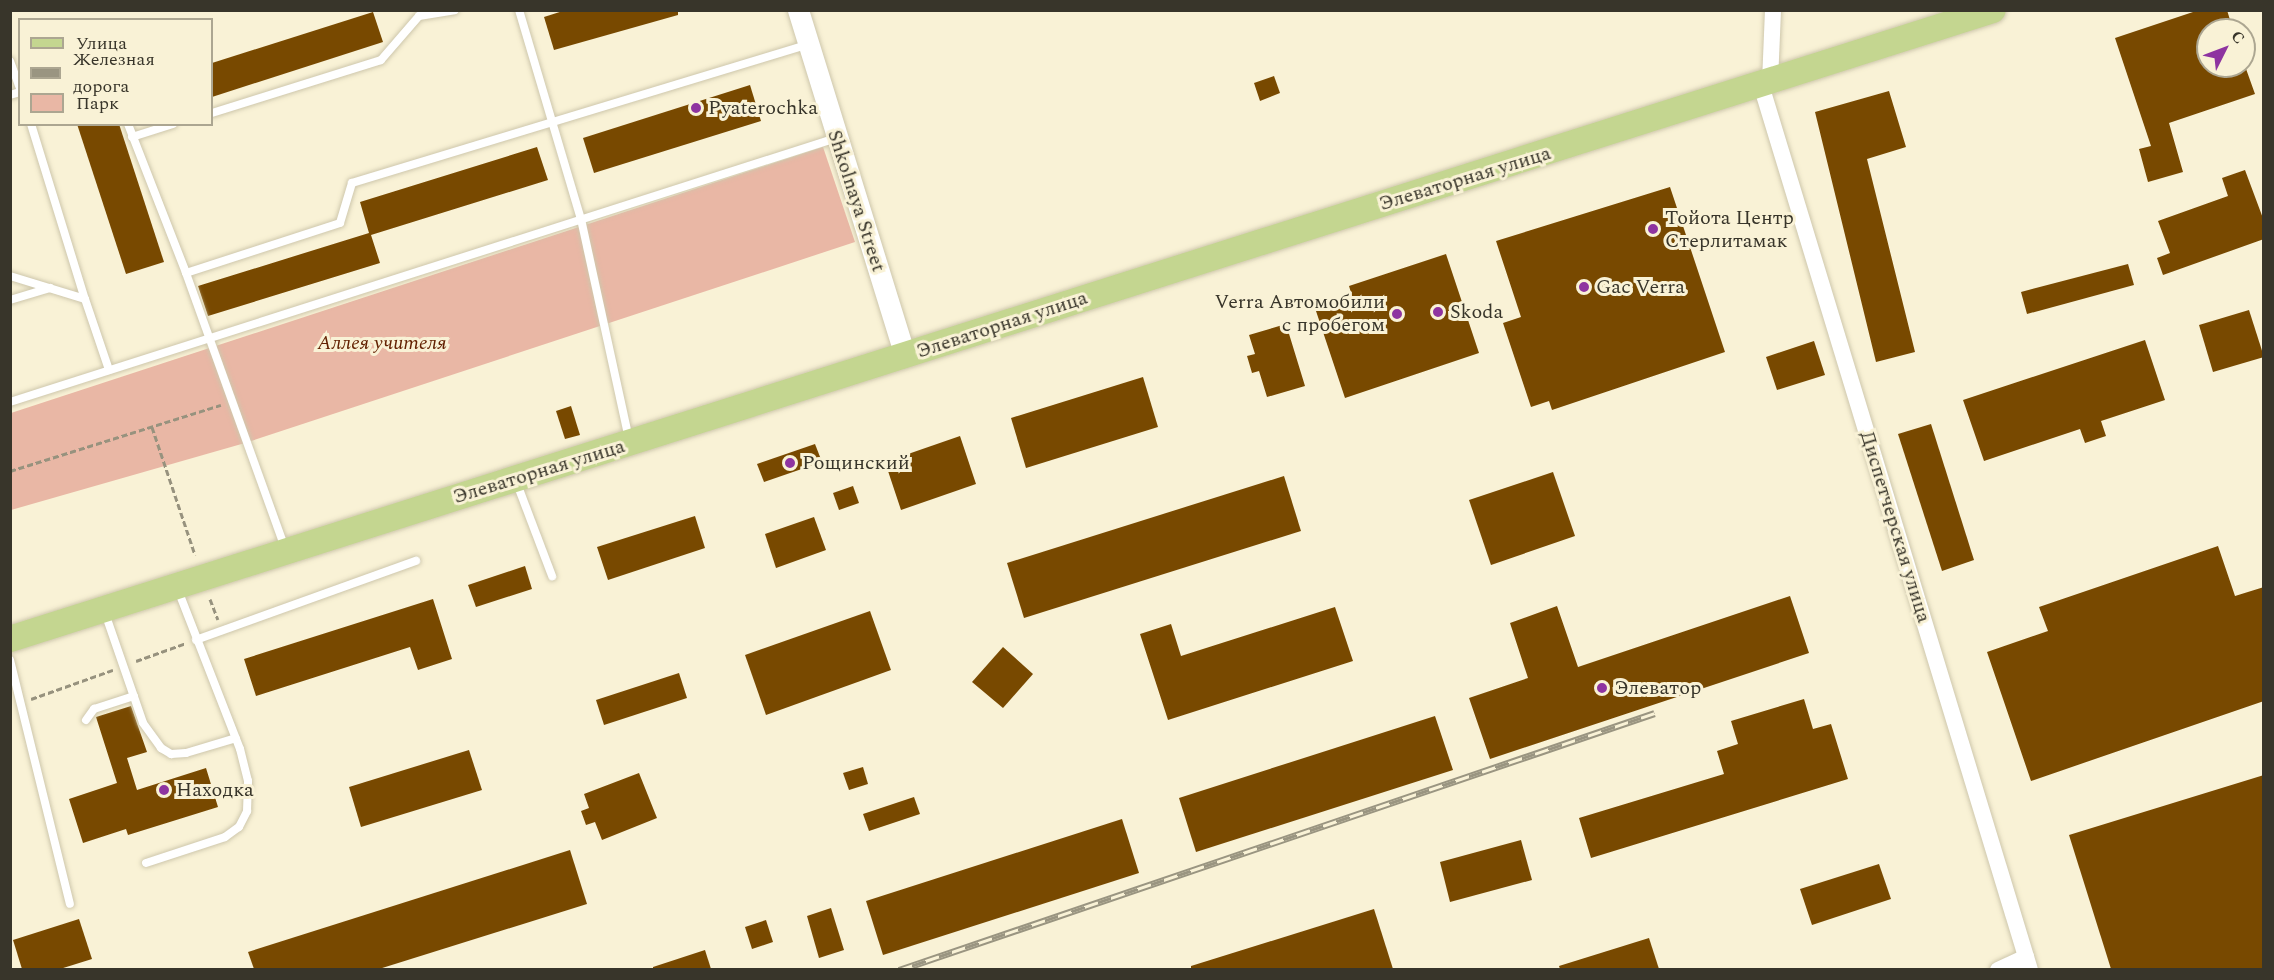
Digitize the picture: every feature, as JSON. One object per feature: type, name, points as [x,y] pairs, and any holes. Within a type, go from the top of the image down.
[{"type":"main road","name":"Элеваторная улица","points":[[10,639],[1766,84],[1993,10]]},
{"type":"street","name":"Shkolnaya Street","points":[[798,10],[905,356]]},
{"type":"street","name":"Диспетчерская улица","points":[[1773,10],[1766,84],[2028,963]]},
{"type":"street","points":[[1998,969],[2028,963]]},
{"type":"lane","points":[[213,113],[381,60],[419,16],[455,10]]},
{"type":"lane","points":[[519,10],[582,219],[630,444]]},
{"type":"lane","points":[[186,273],[340,223],[352,183],[808,45]]},
{"type":"lane","points":[[10,61],[18,84]]},
{"type":"lane","points":[[32,126],[109,370]]},
{"type":"lane","points":[[129,126],[186,273],[286,551]]},
{"type":"lane","points":[[132,137],[167,126]]},
{"type":"lane","points":[[10,402],[209,336],[836,138]]},
{"type":"lane","points":[[10,276],[85,299]]},
{"type":"lane","points":[[10,300],[50,288]]},
{"type":"lane","points":[[515,480],[552,576]]},
{"type":"lane","points":[[196,640],[416,561]]},
{"type":"lane","points":[[146,863],[225,837],[239,827],[247,811],[248,781],[236,738],[177,587]]},
{"type":"lane","points":[[104,610],[148,731],[161,748],[171,754],[236,738]]},
{"type":"lane","points":[[10,660],[70,904]]},
{"type":"lane","points":[[86,720],[94,709],[134,696]]},
{"type":"path","points":[[10,471],[233,402]]},
{"type":"path","points":[[152,427],[195,555]]},
{"type":"path","points":[[210,599],[222,630]]},
{"type":"path","points":[[21,703],[196,640]]},
{"type":"green space","name":"Аллея учителя","points":[[823,147],[855,242],[245,443],[11,510],[11,413]]},
{"type":"building","points":[[566,10],[678,10],[678,15],[554,50],[544,17]]},
{"type":"building","points":[[2199,10],[2227,10],[2229,18],[2196,18],[2196,78],[2249,78],[2255,94],[2169,123],[2183,172],[2148,182],[2139,149],[2151,146],[2115,38]]},
{"type":"building","points":[[373,12],[383,42],[213,97],[213,63]]},
{"type":"building","points":[[1274,76],[1280,93],[1260,101],[1254,83]]},
{"type":"building","points":[[750,85],[761,121],[594,173],[583,138]]},
{"type":"building","points":[[1889,91],[1906,147],[1867,159],[1915,352],[1876,362],[1815,112]]},
{"type":"building","points":[[78,126],[120,126],[164,262],[126,274]]},
{"type":"building","points":[[537,147],[548,180],[371,235],[380,263],[208,316],[198,286],[369,233],[360,202]]},
{"type":"building","points":[[2245,170],[2264,221],[2264,239],[2163,275],[2157,258],[2170,253],[2158,221],[2228,196],[2222,178]]},
{"type":"building","points":[[1670,187],[1725,352],[1552,410],[1549,401],[1531,407],[1503,323],[1521,317],[1496,241]]},
{"type":"building","points":[[1446,254],[1479,353],[1345,398],[1315,308],[1352,296],[1349,286]]},
{"type":"building","points":[[2128,264],[2134,285],[2027,314],[2021,292]]},
{"type":"building","points":[[2249,310],[2264,357],[2213,372],[2199,325]]},
{"type":"building","points":[[1286,324],[1305,386],[1267,397],[1259,371],[1252,373],[1247,356],[1255,354],[1249,335]]},
{"type":"building","points":[[2145,340],[2165,400],[2101,421],[2106,436],[2085,443],[2080,429],[1984,461],[1963,400]]},
{"type":"building","points":[[1814,341],[1825,375],[1777,390],[1766,357]]},
{"type":"building","points":[[1143,377],[1158,427],[1026,468],[1011,418]]},
{"type":"building","points":[[571,406],[580,435],[565,439],[556,411]]},
{"type":"building","points":[[1931,424],[1974,560],[1942,571],[1898,434]]},
{"type":"building","points":[[960,436],[976,484],[901,510],[885,462]]},
{"type":"building","points":[[815,444],[822,462],[764,482],[757,464]]},
{"type":"building","points":[[1553,472],[1575,536],[1491,565],[1469,500]]},
{"type":"building","points":[[1284,476],[1301,531],[1024,618],[1007,563]]},
{"type":"building","points":[[853,486],[859,503],[839,510],[833,493]]},
{"type":"building","points":[[695,516],[705,548],[608,580],[597,547]]},
{"type":"building","points":[[814,517],[826,550],[776,568],[765,534]]},
{"type":"building","points":[[2218,546],[2235,596],[2264,587],[2264,701],[2031,781],[1987,652],[2048,631],[2039,607]]},
{"type":"building","points":[[525,566],[532,589],[476,607],[468,585]]},
{"type":"building","name":"Элеватор","points":[[1790,596],[1809,653],[1490,759],[1469,698],[1528,678],[1510,623],[1557,606],[1578,667]]},
{"type":"building","points":[[433,599],[452,659],[418,670],[410,647],[256,696],[244,659]]},
{"type":"building","points":[[1335,607],[1353,661],[1168,720],[1140,634],[1171,624],[1181,656]]},
{"type":"building","points":[[870,611],[891,670],[766,715],[745,655]]},
{"type":"building","points":[[1003,647],[1033,674],[1003,708],[972,682]]},
{"type":"building","points":[[679,673],[687,698],[604,725],[596,700]]},
{"type":"building","points":[[1804,699],[1813,729],[1831,724],[1848,779],[1591,858],[1579,818],[1724,774],[1717,751],[1738,744],[1731,721]]},
{"type":"building","points":[[131,706],[147,752],[127,758],[137,790],[206,768],[218,807],[128,835],[126,829],[83,843],[69,799],[117,783],[96,717]]},
{"type":"building","points":[[1435,716],[1453,770],[1196,852],[1179,798]]},
{"type":"building","points":[[469,750],[482,790],[361,827],[349,787]]},
{"type":"building","points":[[863,767],[868,784],[849,790],[843,773]]},
{"type":"building","points":[[639,773],[657,818],[602,840],[595,822],[586,825],[581,811],[589,808],[584,794]]},
{"type":"building","points":[[2264,775],[2264,969],[2111,969],[2069,835]]},
{"type":"building","points":[[914,797],[920,814],[869,831],[863,814]]},
{"type":"building","points":[[1122,819],[1139,873],[883,955],[866,901]]},
{"type":"building","points":[[1521,840],[1532,880],[1450,902],[1440,862]]},
{"type":"building","points":[[570,850],[587,904],[379,969],[254,969],[248,952]]},
{"type":"building","points":[[1879,864],[1891,899],[1812,925],[1800,889]]},
{"type":"building","points":[[831,908],[844,950],[819,958],[807,916]]},
{"type":"building","points":[[1374,909],[1393,969],[1191,969],[1191,966]]},
{"type":"building","points":[[79,919],[92,959],[60,969],[22,969],[13,940]]},
{"type":"building","points":[[766,920],[773,942],[752,949],[745,927]]},
{"type":"building","points":[[1649,938],[1659,969],[1560,969],[1559,966]]},
{"type":"building","points":[[705,950],[711,969],[653,969],[653,967]]},
{"type":"railway","points":[[899,970],[1655,713]]},
{"type":"place","name":"Pyaterochka","points":[[696,108]]},
{"type":"place","name":"Тойота Центр Стерлитамак","points":[[1653,229]]},
{"type":"place","name":"Gac Verra","points":[[1584,287]]},
{"type":"place","name":"Skoda","points":[[1438,312]]},
{"type":"place","name":"Verra Автомобили с пробегом","points":[[1397,314]]},
{"type":"place","name":"Рощинский","points":[[790,463]]},
{"type":"place","name":"Элеватор","points":[[1602,688]]},
{"type":"place","name":"Находка","points":[[164,790]]}]
